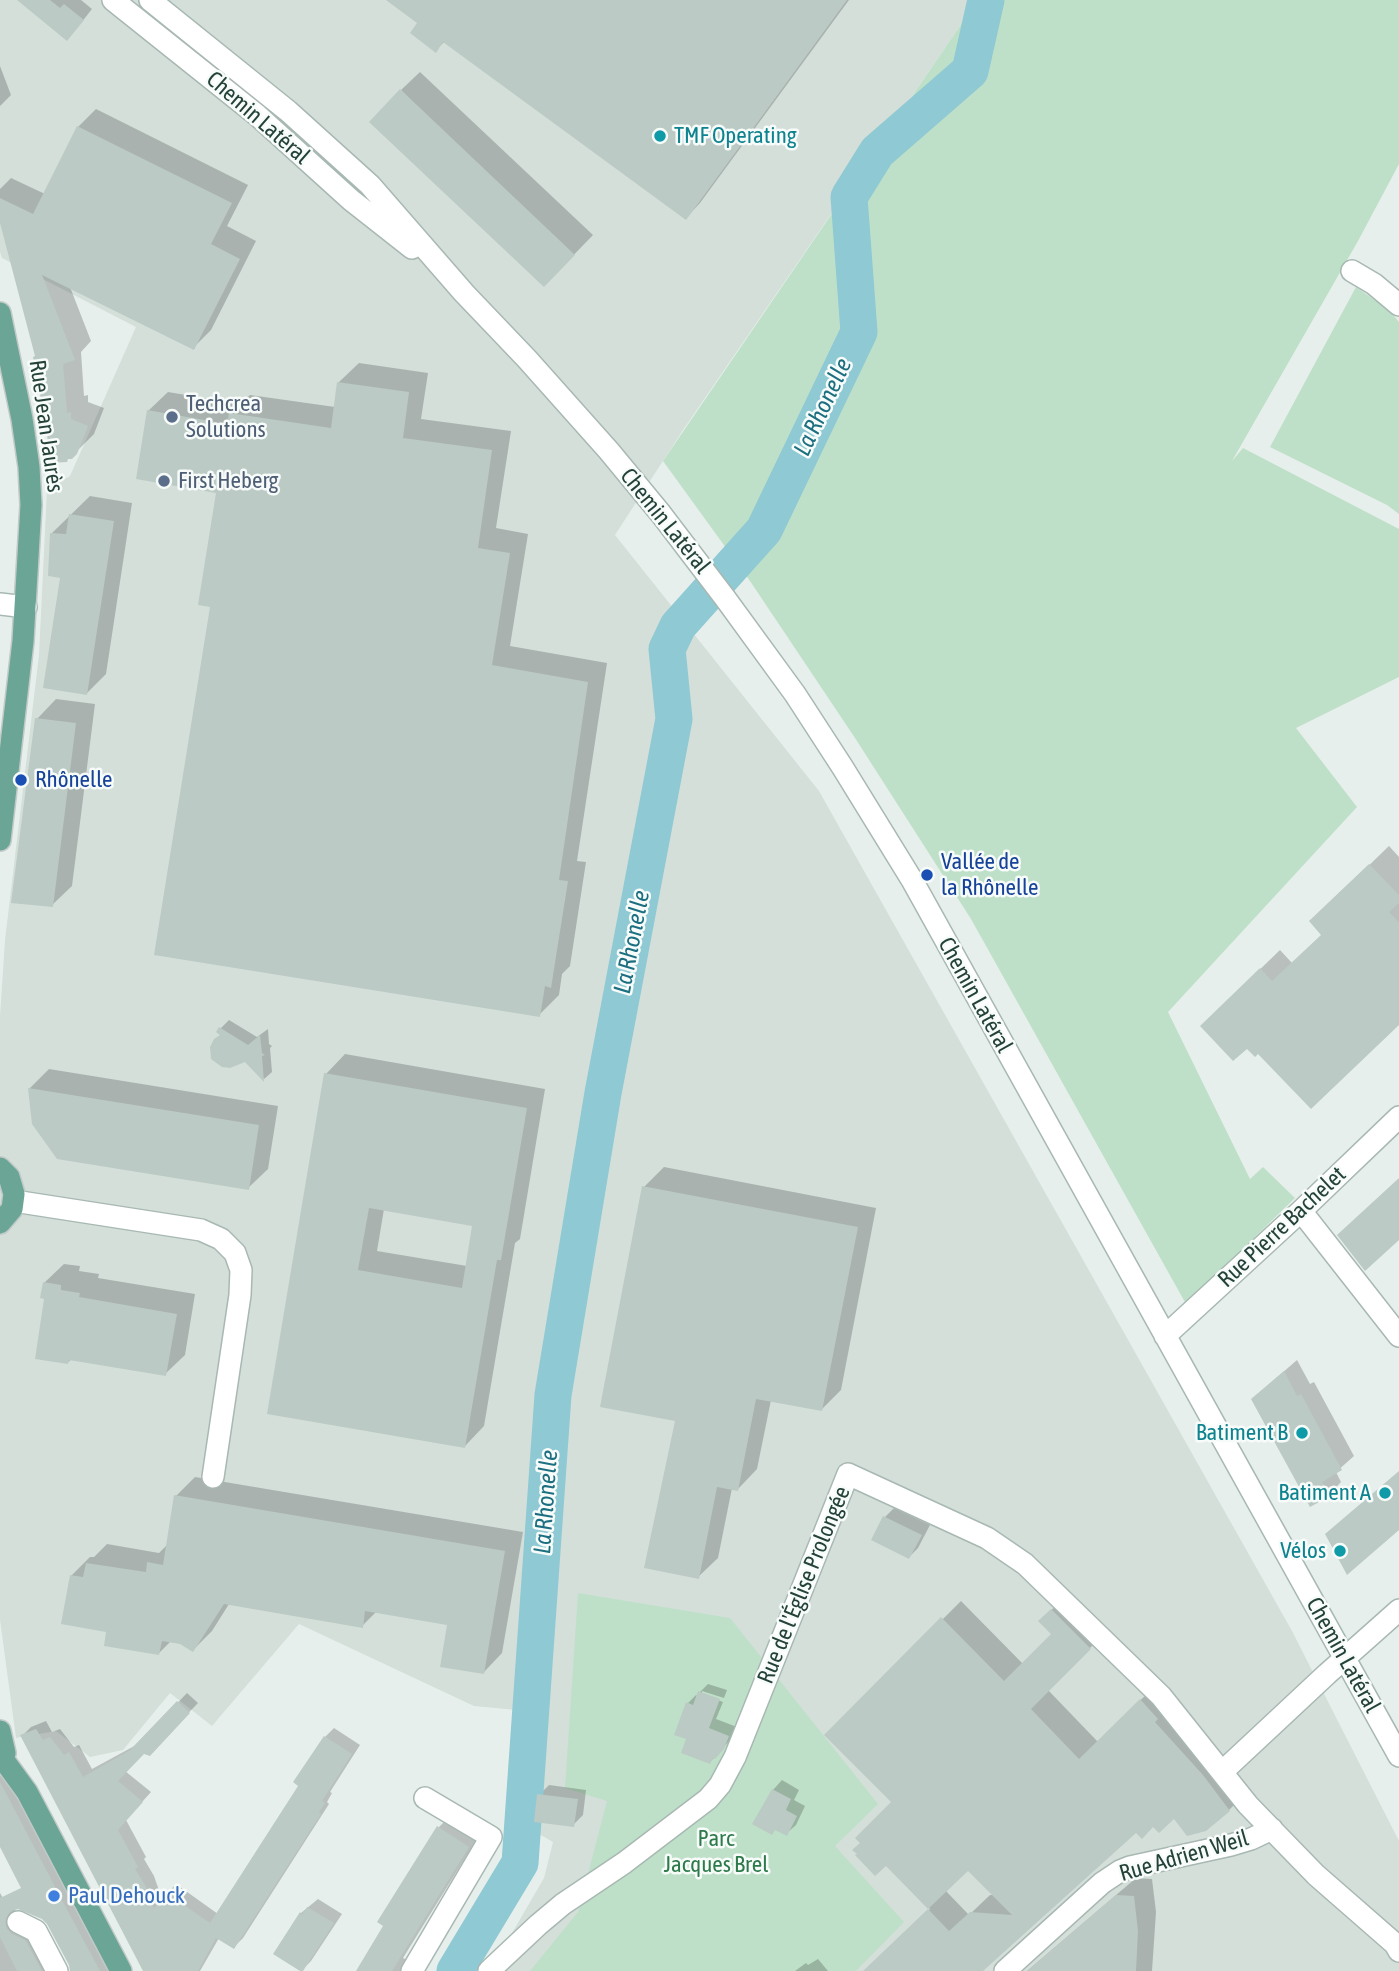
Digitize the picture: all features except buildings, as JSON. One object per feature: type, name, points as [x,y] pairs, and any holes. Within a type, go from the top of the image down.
[{"type":"main road","name":"Rue Jean Jaurès","points":[[0,313],[6,365],[22,419],[30,486],[31,525],[20,677],[0,840]]},
{"type":"main road","points":[[0,1168],[12,1184],[13,1202],[8,1215],[0,1223]]},
{"type":"main road","points":[[0,1731],[5,1753],[2,1760],[27,1793],[121,1971]]},
{"type":"street","name":"Chemin Latéral","points":[[113,0],[257,115],[351,200],[464,293]]},
{"type":"street","name":"Chemin Latéral","points":[[150,0],[269,95],[362,176],[608,451],[725,597],[844,768],[912,880],[1344,1658],[1397,1748]]},
{"type":"street","points":[[1352,271],[1374,284],[1399,305]]},
{"type":"street","points":[[0,604],[26,607]]},
{"type":"street","name":"Rue Pierre Bachelet","points":[[1165,1336],[1399,1118]]},
{"type":"street","points":[[13,1202],[201,1230],[221,1239],[235,1253],[241,1270],[240,1295],[213,1477]]},
{"type":"street","points":[[1301,1211],[1399,1336]]},
{"type":"street","name":"Rue de l'Église Prolongée","points":[[489,1971],[564,1904],[708,1799],[720,1785],[735,1757],[848,1474],[987,1538],[1025,1564],[1150,1685],[1248,1805],[1325,1884],[1397,1945]]},
{"type":"street","points":[[1222,1772],[1399,1610]]},
{"type":"street","points":[[416,1970],[491,1837],[425,1798]]},
{"type":"street","name":"Rue Adrien Weil","points":[[1005,1971],[1120,1871],[1231,1845],[1272,1829]]},
{"type":"street","points":[[18,1922],[36,1931],[57,1971]]},
{"type":"shaded area","points":[[0,0],[973,0],[962,23],[683,430],[615,535],[819,791],[1292,1631],[1399,1841],[1399,1971],[490,1971],[544,1878],[553,1842],[532,1830],[538,1712],[474,1706],[299,1624],[212,1726],[170,1693],[123,1750],[90,1757],[56,1731],[16,1738],[0,1620],[0,1016],[5,940],[39,655],[47,490],[70,476],[136,327],[2,258]]},
{"type":"green space","points":[[973,0],[1399,0],[1399,164],[1232,461],[1243,448],[1399,529],[1399,677],[1296,728],[1357,807],[1168,1012],[1250,1179],[1263,1167],[1295,1198],[1186,1304],[971,919],[750,581],[663,461],[962,23]]},
{"type":"green space","points":[[1356,287],[1389,310],[1399,322],[1399,514],[1387,505],[1270,447]]},
{"type":"green space","name":"Parc Jacques Brel","points":[[578,1593],[730,1618],[878,1804],[835,1846],[904,1922],[856,1971],[530,1971],[578,1912],[607,1801],[565,1788]]},
{"type":"waterway","name":"La Rhonelle","points":[[455,1971],[520,1863],[553,1395],[603,1093],[674,719],[667,649],[678,626],[764,530],[859,332],[849,197],[877,152],[970,71],[986,0]]},
{"type":"place","name":"TMF Operating","points":[[660,136]]},
{"type":"place","name":"Techcrea Solutions","points":[[172,417]]},
{"type":"place","name":"First Heberg","points":[[164,481]]},
{"type":"place","name":"Rhônelle","points":[[21,780]]},
{"type":"place","name":"Vallée de la Rhônelle","points":[[927,875]]},
{"type":"place","name":"Batiment B","points":[[1302,1433]]},
{"type":"place","name":"Batiment A","points":[[1385,1493]]},
{"type":"place","name":"Vélos","points":[[1340,1551]]},
{"type":"place","name":"Paul Dehouck","points":[[54,1896]]}]
